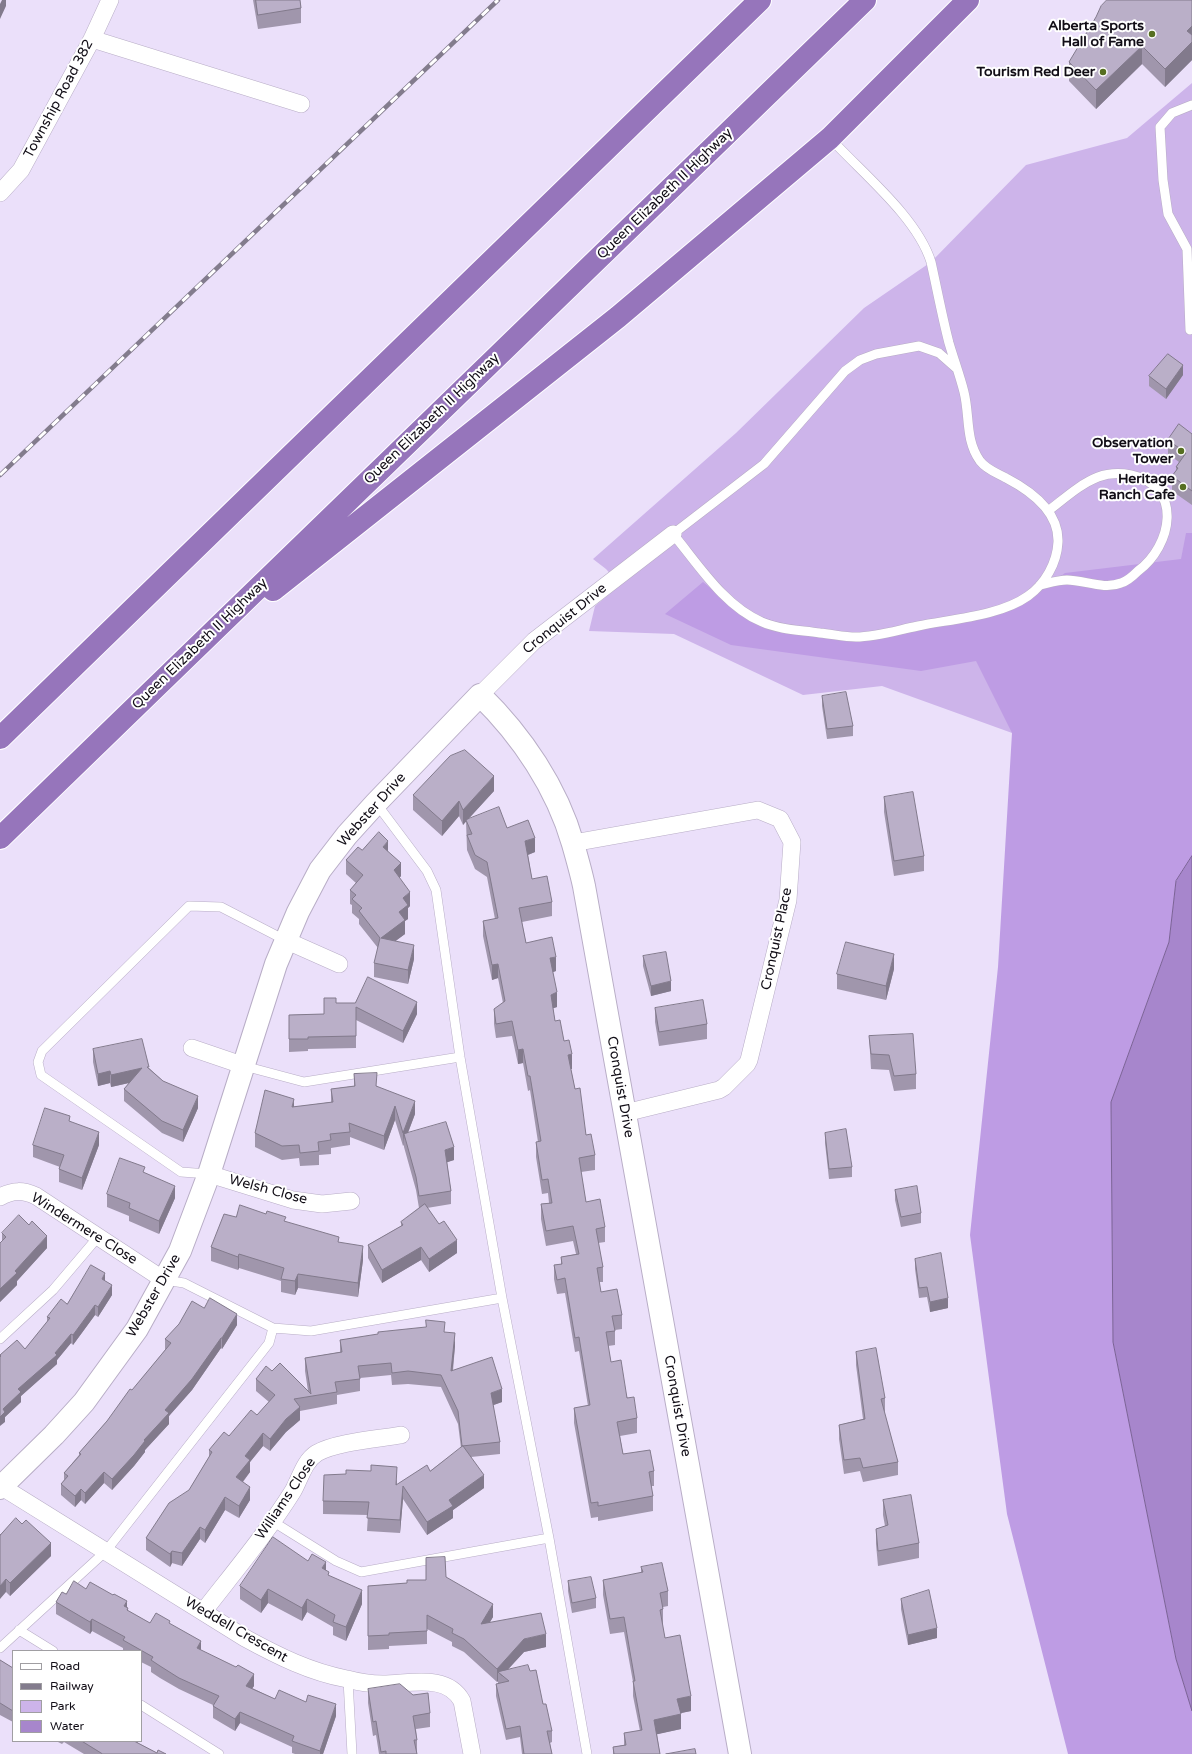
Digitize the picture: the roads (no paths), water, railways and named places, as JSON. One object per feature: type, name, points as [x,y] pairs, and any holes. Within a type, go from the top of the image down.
[{"type":"highway","points":[[0,738],[760,0]]},
{"type":"highway","name":"Queen Elizabeth II Highway","points":[[0,838],[865,0]]},
{"type":"highway","points":[[177,666],[618,318],[830,138],[968,0]]},
{"type":"street","name":"Township Road 382","points":[[0,193],[21,170],[92,39],[110,0]]},
{"type":"street","points":[[92,39],[301,104]]},
{"type":"street","name":"Cronquist Drive","points":[[673,534],[538,637],[480,695],[503,718],[533,759],[561,811],[573,843],[584,886],[740,1754]]},
{"type":"street","name":"Webster Drive","points":[[1,1488],[54,1435],[84,1402],[137,1329],[180,1251],[209,1174],[242,1065],[285,940],[320,870],[347,835],[376,803],[480,695]]},
{"type":"street","name":"Cronquist Place","points":[[573,843],[758,810],[780,820],[792,842],[788,900],[747,1064],[724,1087],[719,1090],[624,1113]]},
{"type":"street","points":[[285,940],[339,964]]},
{"type":"street","points":[[192,1048],[242,1065]]},
{"type":"street","name":"Welsh Close","points":[[209,1174],[293,1200],[322,1204],[351,1201]]},
{"type":"street","name":"Windermere Close","points":[[0,1197],[9,1192],[16,1191],[29,1193],[36,1196],[164,1280]]},
{"type":"street","name":"Williams Close","points":[[204,1612],[293,1491],[308,1463],[318,1453],[347,1444],[401,1435]]},
{"type":"street","name":"Weddell Crescent","points":[[1,1488],[106,1551],[245,1638],[304,1668],[348,1680],[382,1684],[426,1682],[448,1687],[458,1695],[462,1701],[472,1754]]},
{"type":"lane","points":[[1190,330],[1186,249],[1168,214],[1163,180],[1160,127],[1172,112],[1192,106]]},
{"type":"lane","points":[[830,138],[903,214],[920,236],[931,262],[956,368],[965,394],[972,447],[981,462],[990,471],[1020,487],[1039,500],[1048,511],[1057,526],[1058,542],[1049,573],[1040,585],[1028,596],[1020,601],[997,610],[864,636],[851,637],[780,628],[749,616],[730,602],[673,534],[764,464],[845,371],[860,360],[876,354],[919,346],[939,353],[956,368]]},
{"type":"lane","points":[[1040,585],[1066,580],[1102,585],[1123,583],[1143,568],[1157,552],[1165,533],[1168,520],[1165,503],[1157,489],[1145,479],[1129,474],[1109,474],[1091,480],[1048,511]]},
{"type":"lane","points":[[376,803],[427,871],[436,890],[460,1057],[502,1298],[549,1538],[587,1754]]},
{"type":"lane","points":[[209,1174],[181,1172],[41,1075],[38,1062],[42,1051],[189,906],[221,907],[285,940]]},
{"type":"lane","points":[[242,1065],[304,1082],[460,1057]]},
{"type":"lane","points":[[0,1339],[53,1290],[98,1237]]},
{"type":"lane","points":[[164,1280],[184,1283],[273,1328],[311,1332],[502,1298]]},
{"type":"lane","points":[[0,1648],[106,1551],[269,1344],[273,1328]]},
{"type":"lane","points":[[272,1521],[336,1561],[361,1572],[549,1538]]},
{"type":"lane","points":[[19,1630],[52,1650]]},
{"type":"lane","points":[[348,1680],[352,1754]]},
{"type":"lane","points":[[142,1706],[219,1754]]},
{"type":"water","points":[[1192,856],[1192,1711],[1176,1659],[1113,1342],[1111,1102],[1169,942],[1176,881]]},
{"type":"railway","points":[[0,475],[498,0]]},
{"type":"place","name":"Alberta Sports Hall of Fame","points":[[1152,34]]},
{"type":"place","name":"Tourism Red Deer","points":[[1103,72]]},
{"type":"place","name":"Observation Tower","points":[[1181,451]]},
{"type":"place","name":"Heritage Ranch Cafe","points":[[1183,487]]}]
